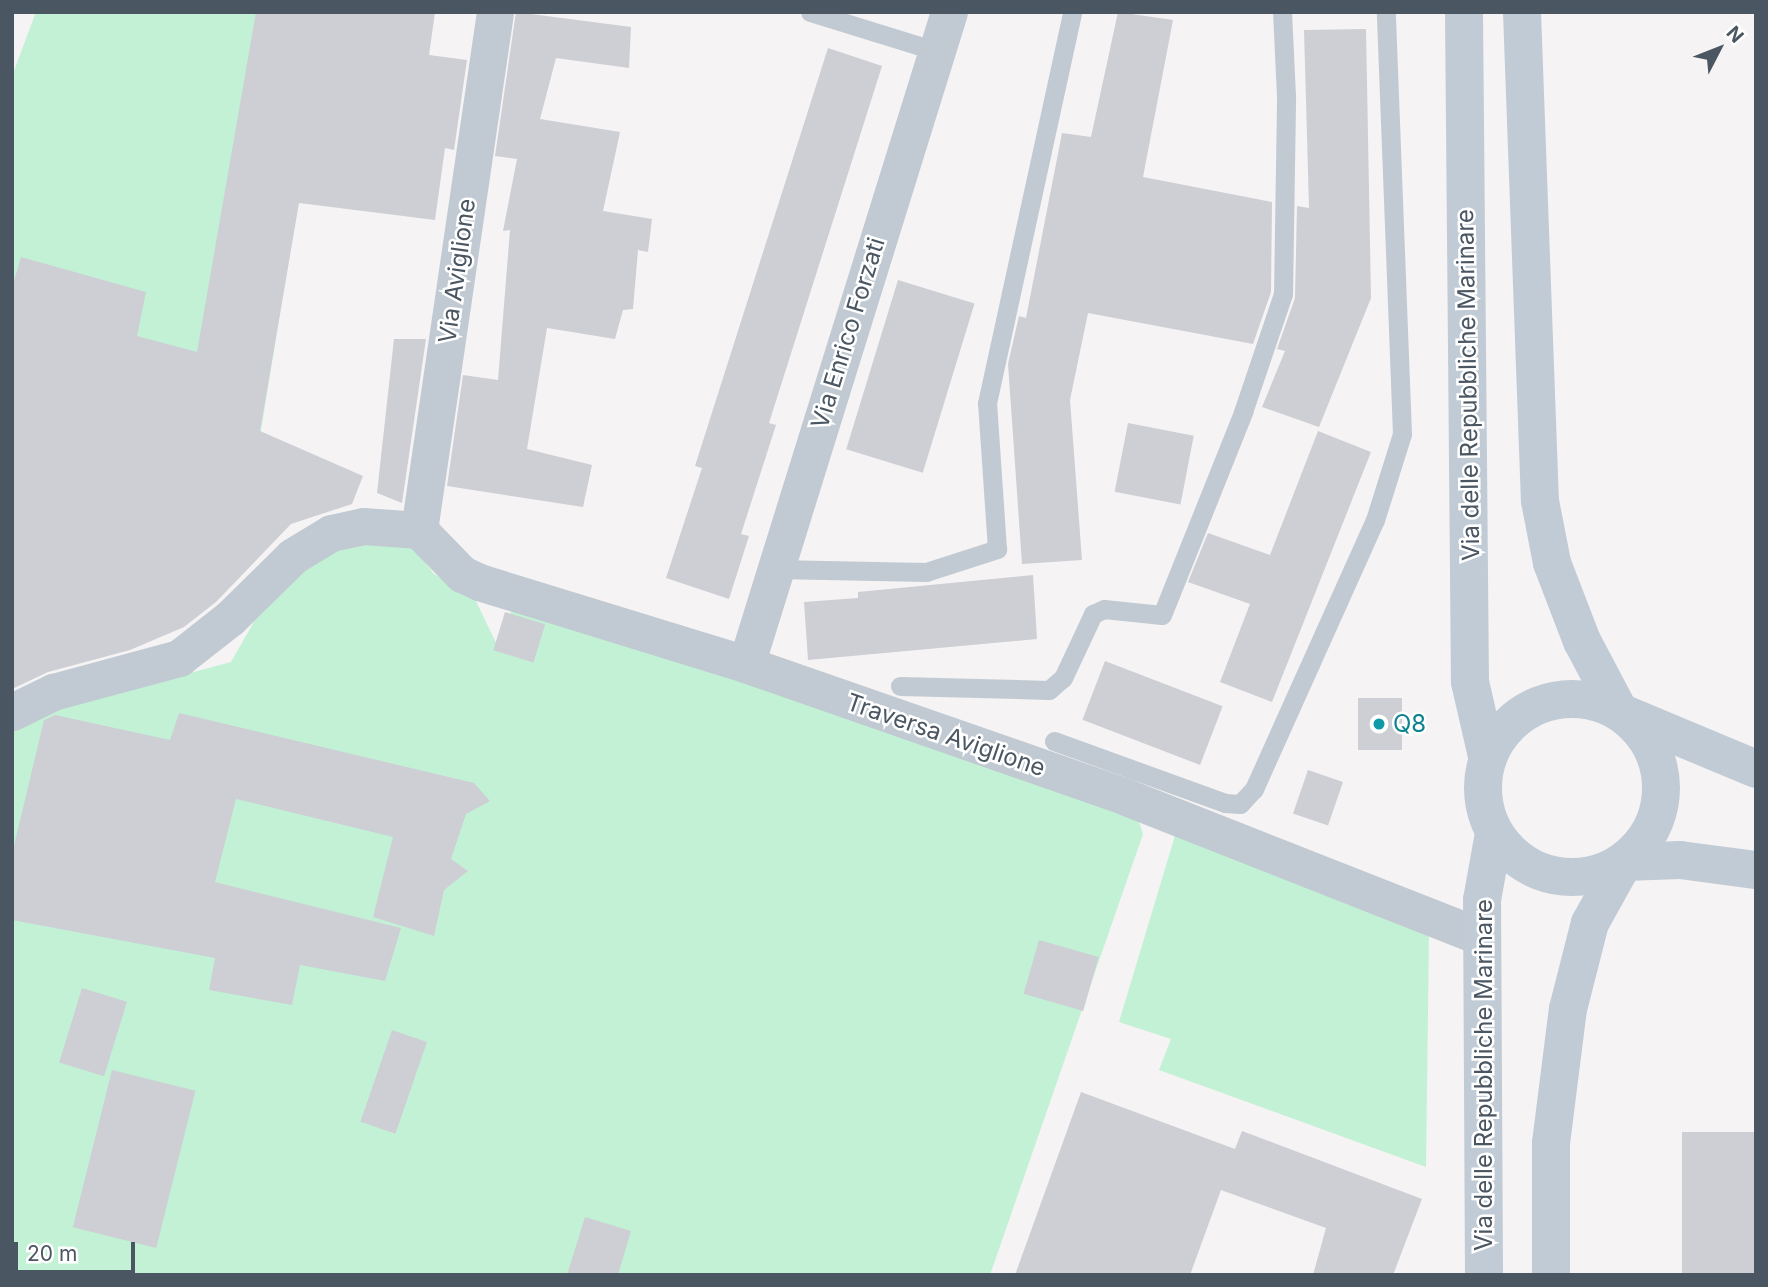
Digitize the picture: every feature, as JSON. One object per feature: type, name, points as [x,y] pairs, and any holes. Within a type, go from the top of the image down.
[{"type":"main road","name":"Via delle Repubbliche Marinare","points":[[1464,12],[1470,682],[1487,756]]},
{"type":"main road","points":[[1522,12],[1539,501],[1552,563],[1582,641],[1619,711],[1643,733],[1656,757],[1662,789],[1655,823],[1624,862],[1590,923],[1568,1009],[1551,1143],[1551,1275]]},
{"type":"main road","points":[[1756,769],[1593,700],[1557,698],[1524,710],[1504,728],[1487,756],[1482,776],[1485,812],[1494,833],[1521,862],[1544,874],[1577,878],[1624,862],[1680,860],[1756,870]]},
{"type":"main road","name":"Via delle Repubbliche Marinare","points":[[1484,1275],[1481,937],[1482,900],[1494,833]]},
{"type":"street","name":"Via Aviglione","points":[[419,530],[495,12]]},
{"type":"street","name":"Via Enrico Forzati","points":[[749,655],[949,12]]},
{"type":"street","points":[[12,712],[52,692],[179,658],[230,618],[293,556],[331,533],[363,526],[419,530]]},
{"type":"street","name":"Traversa Aviglione","points":[[419,530],[462,574],[479,582],[745,664],[1126,797],[1481,937]]},
{"type":"lane","points":[[810,12],[936,51]]},
{"type":"lane","points":[[774,569],[926,572],[997,549],[987,403],[1072,12]]},
{"type":"lane","points":[[900,686],[1049,690],[1063,678],[1093,614],[1104,609],[1162,614],[1243,412],[1283,294],[1286,96],[1282,12]]},
{"type":"lane","points":[[1054,741],[1226,803],[1240,804],[1254,789],[1375,520],[1402,434],[1386,12]]},
{"type":"green space","points":[[36,12],[329,12],[256,461],[12,396],[12,76]]},
{"type":"green space","points":[[410,543],[434,574],[474,597],[498,647],[516,598],[1136,813],[1143,834],[990,1275],[12,1275],[12,731],[52,710],[231,662],[259,613],[310,562],[353,544]]},
{"type":"green space","points":[[1177,829],[1429,931],[1426,1167],[1159,1070],[1171,1039],[1119,1022]]},
{"type":"building","points":[[256,12],[435,12],[429,55],[467,60],[454,150],[445,148],[435,220],[299,203],[260,431],[363,476],[352,504],[291,524],[216,602],[184,627],[130,650],[48,672],[12,689],[12,288],[21,257],[146,292],[137,336],[197,352]]},
{"type":"building","points":[[516,12],[631,27],[629,68],[556,58],[540,119],[620,132],[603,211],[652,219],[648,252],[638,250],[633,309],[623,310],[615,339],[547,328],[527,449],[592,465],[583,507],[447,486],[463,375],[498,380],[510,230],[503,231],[517,159],[495,156]]},
{"type":"building","points":[[1118,12],[1173,20],[1143,177],[1272,202],[1271,292],[1253,344],[1088,313],[1070,400],[1082,560],[1022,564],[1008,364],[1019,316],[1026,318],[1062,133],[1091,137]]},
{"type":"building","points":[[1366,29],[1371,298],[1319,427],[1262,407],[1285,351],[1277,349],[1295,298],[1297,206],[1309,208],[1304,30]]},
{"type":"building","points":[[828,48],[882,66],[769,423],[776,425],[741,534],[749,536],[729,599],[666,578],[702,468],[695,466]]},
{"type":"building","points":[[898,280],[975,303],[923,473],[846,449]]},
{"type":"building","points":[[394,339],[426,339],[402,503],[377,493]]},
{"type":"building","points":[[1128,423],[1194,436],[1180,504],[1115,492]]},
{"type":"building","points":[[1318,431],[1371,452],[1272,702],[1220,682],[1250,604],[1188,582],[1208,533],[1270,555]]},
{"type":"building","points":[[1033,575],[1037,639],[808,660],[804,602],[858,598],[858,592]]},
{"type":"building","points":[[505,612],[545,624],[533,663],[493,650]]},
{"type":"building","points":[[1105,661],[1223,706],[1200,765],[1082,720]]},
{"type":"building","name":"Q8","points":[[1358,698],[1402,698],[1402,750],[1358,750]]},
{"type":"building","points":[[179,713],[474,783],[490,801],[466,814],[451,859],[468,871],[444,890],[434,936],[373,917],[393,837],[236,799],[215,882],[401,928],[385,981],[300,965],[292,1005],[209,990],[215,958],[12,920],[12,854],[44,720],[55,715],[170,740]]},
{"type":"building","points":[[1308,770],[1343,782],[1328,826],[1293,813]]},
{"type":"building","points":[[1039,940],[1099,957],[1083,1011],[1024,994]]},
{"type":"building","points":[[82,988],[127,1002],[104,1076],[59,1063]]},
{"type":"building","points":[[392,1030],[427,1042],[395,1134],[360,1122]]},
{"type":"building","points":[[112,1070],[195,1091],[156,1248],[73,1227]]},
{"type":"building","points":[[1081,1092],[1235,1149],[1242,1131],[1422,1199],[1393,1275],[1313,1275],[1326,1228],[1221,1190],[1190,1275],[1015,1275]]},
{"type":"building","points":[[1682,1132],[1756,1132],[1756,1275],[1682,1275]]},
{"type":"building","points":[[585,1217],[631,1231],[618,1275],[567,1275]]},
{"type":"place","name":"Q8","points":[[1379,724]]}]
